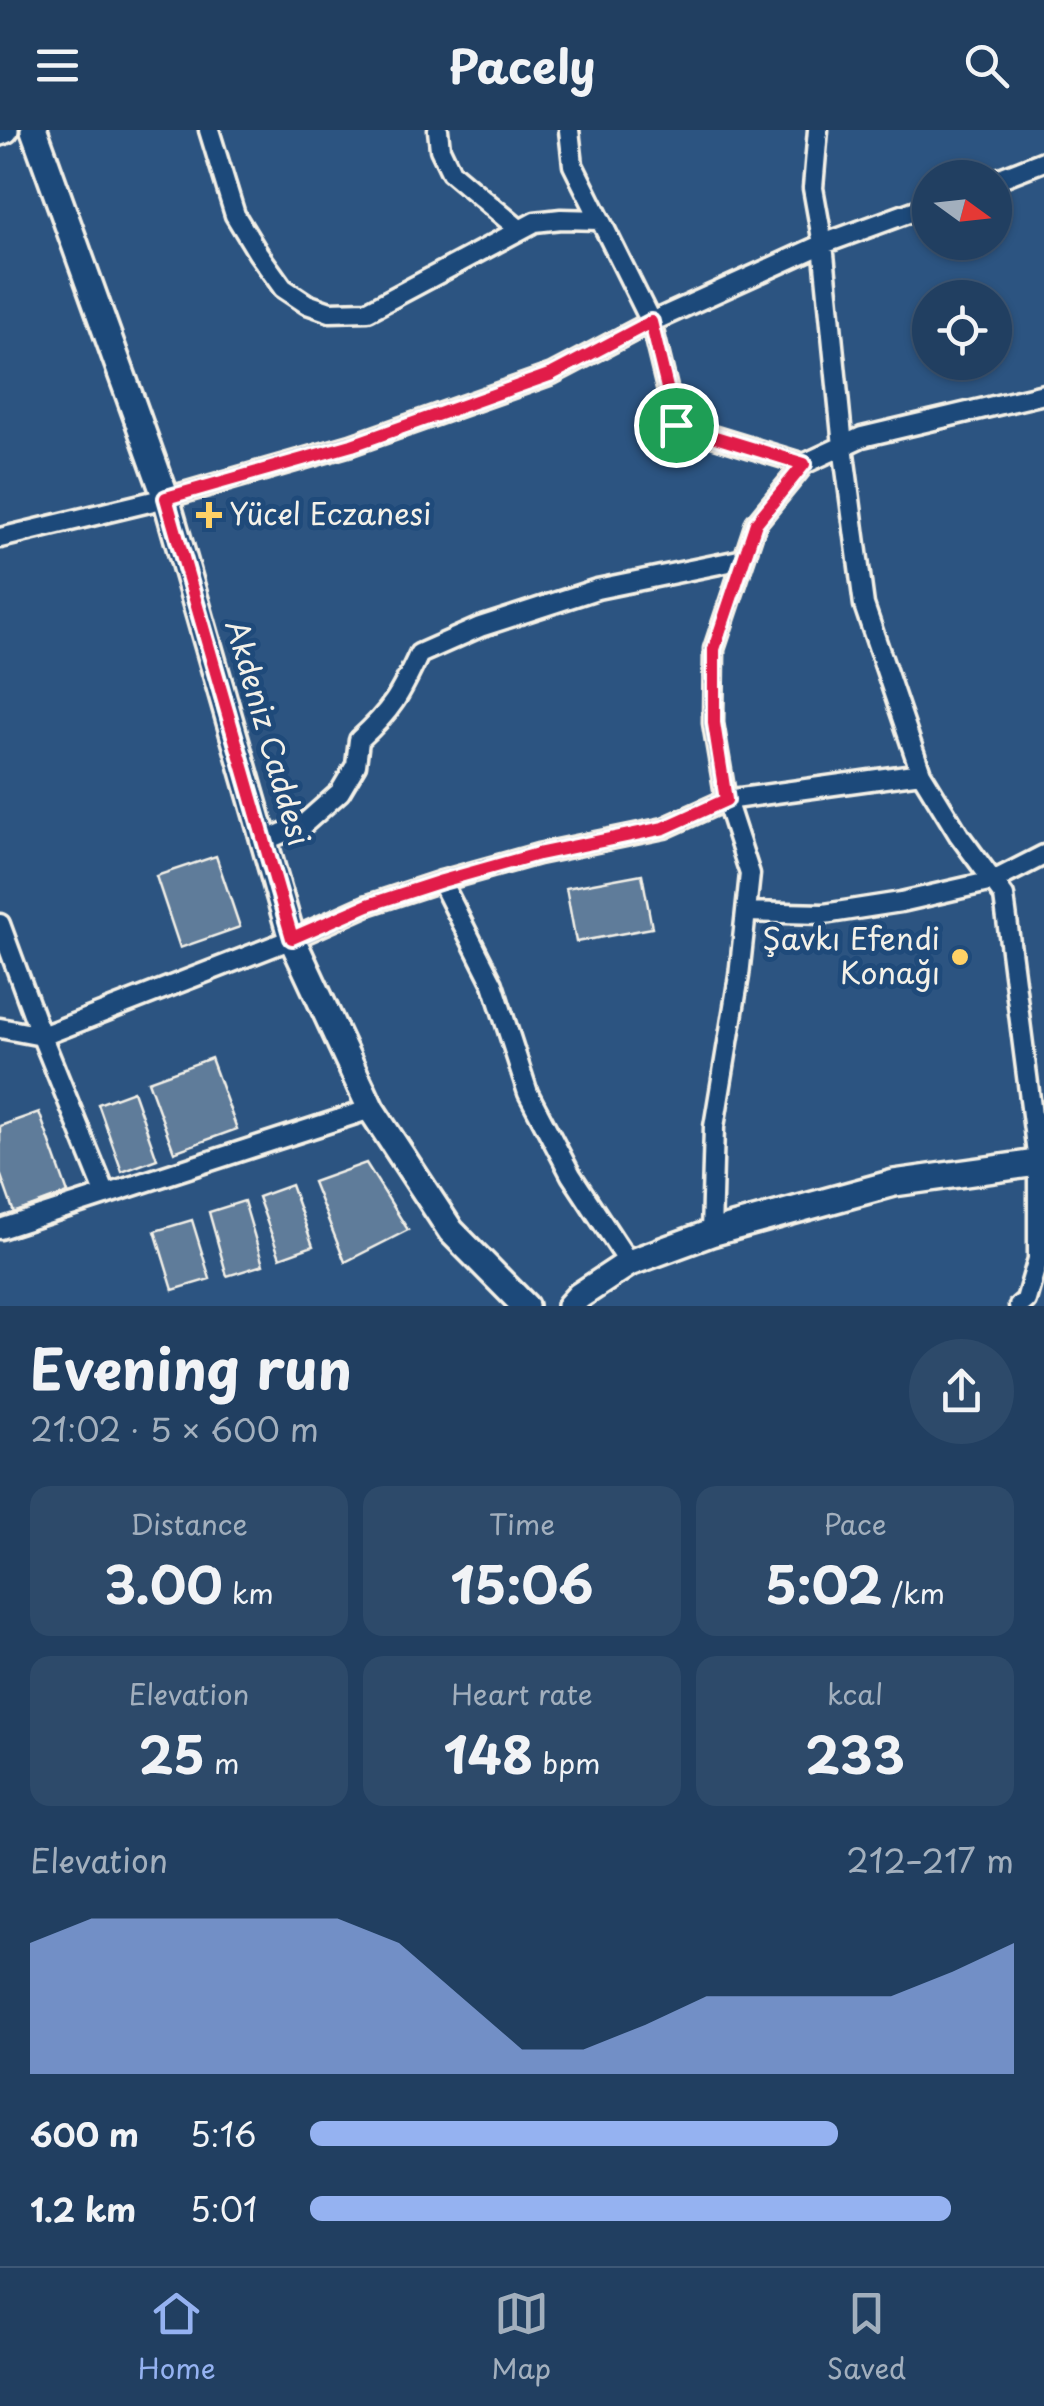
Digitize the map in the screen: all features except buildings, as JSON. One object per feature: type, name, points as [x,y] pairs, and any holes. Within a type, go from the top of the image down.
[{"type":"street","name":"Akdeniz Caddesi","points":[[34,130],[166,498],[292,938],[371,1109],[450,1231],[525,1306]]},
{"type":"street","points":[[209,130],[235,215],[258,253],[283,288],[307,304],[330,312],[368,311],[535,222],[600,220]]},
{"type":"street","points":[[438,130],[440,148],[452,172],[520,230]]},
{"type":"street","points":[[569,130],[573,165],[651,322],[676,425],[804,464]]},
{"type":"street","points":[[818,130],[813,188],[823,244],[864,605],[921,773],[1004,896],[1041,1162],[1038,1259],[1026,1300],[1020,1306]]},
{"type":"street","points":[[1012,173],[1044,161]]},
{"type":"street","points":[[0,538],[166,498],[352,445],[552,374],[651,322],[823,244],[912,212]]},
{"type":"street","points":[[711,1234],[714,1127],[739,976],[750,874],[726,800],[714,723],[714,649],[756,523],[804,464],[862,437],[1044,394]]},
{"type":"street","points":[[264,841],[304,824],[340,792],[356,764],[359,740],[386,715],[419,654],[480,627],[597,589],[744,560]]},
{"type":"street","points":[[0,1028],[42,1036],[368,905],[538,854],[664,828],[726,800],[921,773]]},
{"type":"street","points":[[746,912],[824,914],[901,902],[994,882],[1044,855]]},
{"type":"street","points":[[442,881],[492,984],[528,1093],[572,1174],[628,1263]]},
{"type":"street","points":[[0,924],[106,1195]]},
{"type":"street","points":[[0,1230],[371,1109]]},
{"type":"street","points":[[570,1306],[628,1263],[711,1234],[894,1183],[1041,1162]]},
{"type":"place","name":"Yücel Eczanesi","points":[[209,515]]},
{"type":"place","name":"Şavkı Efendi Konağı","points":[[960,957]]},
{"type":"route","points":[[651,322],[676,425],[804,464],[756,523],[714,649],[714,723],[726,800],[664,828],[538,854],[442,881],[368,905],[292,938],[166,498],[352,445],[552,374],[651,322]]}]
